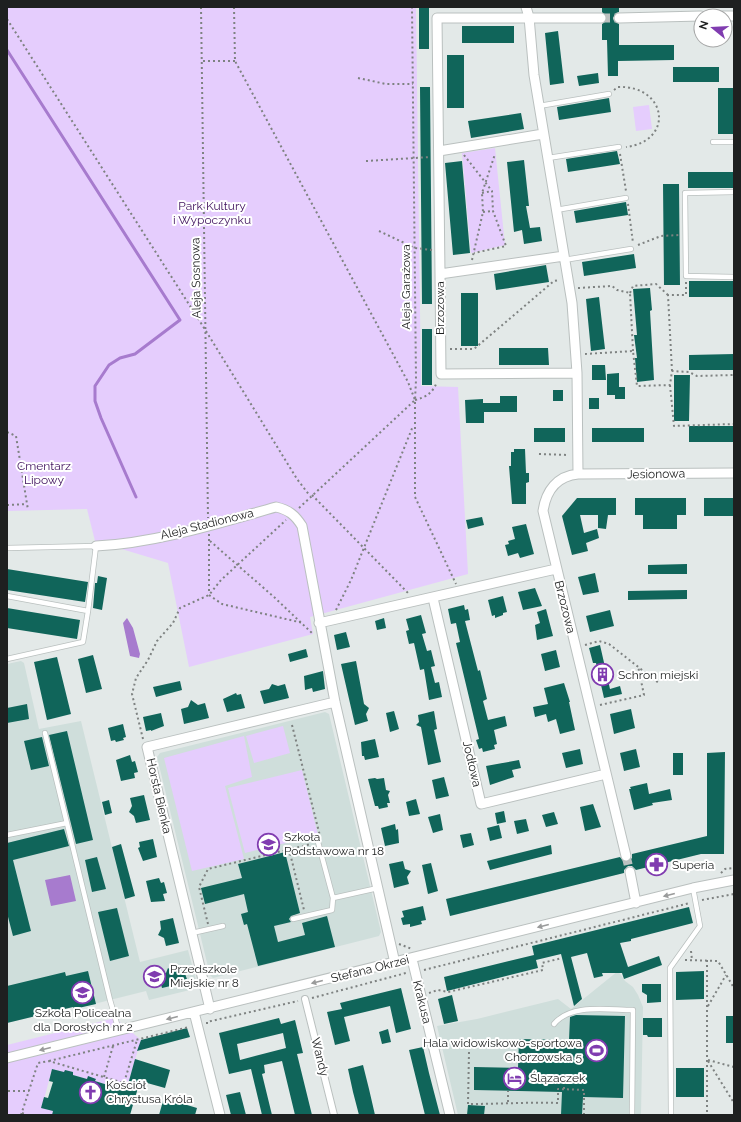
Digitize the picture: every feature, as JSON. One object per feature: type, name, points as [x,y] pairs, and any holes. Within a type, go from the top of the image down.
[{"type":"street","points":[[526,7],[529,17],[532,62],[543,134],[572,302],[577,373],[578,474]]},
{"type":"street","points":[[619,18],[693,16]]},
{"type":"street","points":[[529,17],[601,18]]},
{"type":"street","name":"Brzozowa","points":[[441,374],[438,18],[529,17]]},
{"type":"street","points":[[439,154],[543,134]]},
{"type":"street","name":"Brzozowa","points":[[440,274],[564,258]]},
{"type":"street","points":[[441,374],[577,373]]},
{"type":"street","name":"Jesionowa","points":[[578,474],[734,473]]},
{"type":"street","name":"Brzozowa","points":[[578,474],[570,475],[559,480],[548,493],[544,501],[544,520],[626,856]]},
{"type":"street","name":"Aleja Stadionowa","points":[[96,546],[129,542],[208,526],[276,507],[293,514]]},
{"type":"street","points":[[293,514],[302,526],[335,702],[396,963]]},
{"type":"street","points":[[320,623],[433,598],[457,588],[556,569]]},
{"type":"street","name":"Jodłowa","points":[[433,598],[481,804],[606,774]]},
{"type":"street","name":"Horsta Bienka","points":[[210,1009],[147,747],[335,702]]},
{"type":"street","points":[[630,872],[636,903]]},
{"type":"street","name":"Stefana Okrzei","points":[[7,1058],[396,963],[694,888],[734,880]]},
{"type":"street","name":"Krakusa","points":[[412,959],[450,1115]]},
{"type":"street","name":"Wandy","points":[[305,999],[334,1115]]},
{"type":"street","points":[[194,1012],[220,1115]]},
{"type":"lane","points":[[539,106],[609,94]]},
{"type":"lane","points":[[713,142],[734,142]]},
{"type":"lane","points":[[547,158],[619,147]]},
{"type":"lane","points":[[734,192],[685,193],[686,276],[734,277]]},
{"type":"lane","points":[[556,210],[626,198]]},
{"type":"lane","points":[[564,258],[632,249]]},
{"type":"lane","points":[[7,659],[83,642],[96,546]]},
{"type":"lane","name":"Aleja Stadionowa","points":[[7,548],[96,546]]},
{"type":"lane","points":[[7,596],[88,611]]},
{"type":"lane","points":[[45,733],[119,1031]]},
{"type":"lane","points":[[7,835],[67,823]]},
{"type":"lane","points":[[293,919],[332,910],[333,898],[318,842]]},
{"type":"lane","points":[[333,898],[378,888]]},
{"type":"lane","points":[[671,1115],[670,968],[700,926],[694,888]]},
{"type":"lane","points":[[192,933],[222,926]]},
{"type":"lane","points":[[554,1024],[560,1016],[569,1012],[634,1010],[632,1115]]},
{"type":"path","name":"Aleja Sosnowa","points":[[201,7],[203,61],[208,526]]},
{"type":"path","points":[[234,7],[235,61],[408,382],[415,400]]},
{"type":"path","name":"Aleja Garażowa","points":[[412,7],[415,248],[415,497],[457,588]]},
{"type":"path","points":[[7,19],[206,331],[297,479],[311,496],[411,595],[404,597]]},
{"type":"path","points":[[203,61],[235,61]]},
{"type":"path","points":[[358,78],[386,84],[413,84]]},
{"type":"path","points":[[609,94],[618,87],[636,88],[650,95],[658,108],[658,125],[647,140],[640,144],[619,147],[634,248],[642,242],[661,236],[685,235]]},
{"type":"path","points":[[366,161],[439,154]]},
{"type":"path","points":[[472,263],[483,212],[482,193],[495,154]]},
{"type":"path","points":[[463,155],[486,182],[492,192],[493,211],[506,246],[474,253]]},
{"type":"path","points":[[482,193],[492,192]]},
{"type":"path","points":[[483,212],[493,211]]},
{"type":"path","points":[[379,231],[415,248],[440,250]]},
{"type":"path","points":[[670,385],[637,386],[633,351],[630,293],[633,286],[656,284],[668,295],[686,295],[686,276]]},
{"type":"path","points":[[441,349],[474,349],[554,281],[562,280]]},
{"type":"path","points":[[576,288],[612,286],[617,290],[630,293]]},
{"type":"path","points":[[668,295],[672,371],[670,385],[674,426],[734,424]]},
{"type":"path","points":[[582,354],[633,351]]},
{"type":"path","points":[[672,371],[689,372],[697,376],[734,375]]},
{"type":"path","points":[[144,744],[132,694],[136,678],[148,660],[157,641],[173,623],[180,608],[209,594],[221,580],[239,565],[415,400],[425,397],[434,390],[441,374]]},
{"type":"path","points":[[334,613],[364,547],[414,425]]},
{"type":"path","points":[[7,432],[16,436],[28,510]]},
{"type":"path","points":[[7,505],[27,504]]},
{"type":"path","points":[[209,594],[210,541],[303,623],[317,639]]},
{"type":"path","points":[[450,586],[457,588]]},
{"type":"path","points":[[209,594],[222,604],[303,623]]},
{"type":"path","points":[[584,646],[605,642],[615,647],[660,684]]},
{"type":"path","points":[[596,706],[644,695],[638,666]]},
{"type":"path","points":[[210,929],[199,887],[208,869],[321,842],[292,725]]},
{"type":"path","points":[[289,849],[306,916]]},
{"type":"path","points":[[422,970],[696,901],[734,894]]},
{"type":"path","points":[[399,944],[409,947]]},
{"type":"path","points":[[428,993],[438,990],[448,992],[544,970],[542,963],[562,958]]},
{"type":"path","points":[[675,960],[718,961],[734,988]]},
{"type":"path","points":[[707,960],[707,1115]]},
{"type":"path","points":[[206,1028],[207,1022],[411,972]]},
{"type":"path","points":[[707,1007],[726,975]]},
{"type":"path","points":[[27,1115],[21,1114],[38,1063],[193,1026]]},
{"type":"path","points":[[49,1061],[124,1083],[137,1040]]},
{"type":"path","points":[[104,1077],[113,1046]]},
{"type":"path","points":[[469,1052],[468,1104],[558,1102],[558,1089],[584,1090],[584,1115]]},
{"type":"path","points":[[707,1060],[734,1067]]},
{"type":"path","points":[[707,1060],[734,1103]]},
{"type":"path","points":[[564,1076],[564,1089]]},
{"type":"path","points":[[7,1088],[7,1095]]},
{"type":"path","points":[[8,1091],[29,1092]]},
{"type":"path","points":[[508,1091],[508,1102]]},
{"type":"shaded area","points":[[127,618],[133,628],[140,654],[139,658],[130,656],[123,623]]},
{"type":"shaded area","points":[[21,661],[24,663],[39,729],[81,721],[140,962],[188,950],[197,984],[194,989],[149,1000],[146,991],[74,1009],[73,1007],[7,1023],[7,664]]},
{"type":"shaded area","name":"Szkoła Podstawowa nr 18","points":[[325,712],[329,714],[381,932],[379,936],[213,978],[210,975],[157,757],[160,753]]},
{"type":"shaded area","points":[[70,875],[76,901],[51,906],[45,880]]},
{"type":"shaded area","points":[[618,971],[625,981],[633,987],[643,1007],[641,1115],[458,1115],[437,1026],[477,1019],[558,999],[571,1009]]},
{"type":"green space","name":"Park Kultury i Wypoczynku","points":[[7,7],[416,7],[421,386],[458,387],[468,574],[310,617],[313,634],[189,667],[168,563],[95,541],[87,509],[7,511]]},
{"type":"green space","points":[[649,105],[652,129],[636,131],[633,107]]},
{"type":"green space","points":[[495,148],[505,245],[471,253],[462,153]]},
{"type":"green space","points":[[283,726],[290,753],[254,763],[246,736]]},
{"type":"green space","points":[[244,736],[252,777],[225,786],[244,859],[192,871],[164,758]]},
{"type":"green space","points":[[302,770],[318,835],[245,853],[228,788]]},
{"type":"green space","points":[[115,1018],[141,1040],[126,1090],[52,1069],[42,1107],[67,1115],[7,1115],[7,1045]]},
{"type":"building","points":[[419,7],[429,7],[429,49],[419,49]]},
{"type":"building","points":[[602,7],[619,7],[619,12],[616,13],[613,18],[614,21],[619,24],[619,45],[674,45],[674,60],[618,61],[618,76],[608,76],[607,40],[602,40],[602,24],[607,18],[602,12]]},
{"type":"building","points":[[462,26],[514,26],[514,43],[462,43]]},
{"type":"building","points":[[558,31],[564,83],[550,85],[545,33]]},
{"type":"building","points":[[447,55],[464,55],[464,108],[447,108]]},
{"type":"building","points":[[673,67],[719,67],[719,82],[673,82]]},
{"type":"building","points":[[598,73],[599,83],[579,86],[577,76]]},
{"type":"building","points":[[420,87],[430,87],[432,304],[422,304]]},
{"type":"building","points":[[718,88],[734,88],[734,134],[718,134]]},
{"type":"building","points":[[609,98],[611,112],[559,120],[557,107]]},
{"type":"building","points":[[521,113],[524,129],[471,138],[468,121]]},
{"type":"building","points":[[617,151],[620,164],[568,172],[566,159]]},
{"type":"building","points":[[524,160],[529,206],[526,206],[530,228],[540,227],[542,241],[524,244],[522,230],[514,232],[507,162]]},
{"type":"building","points":[[462,161],[470,253],[453,255],[445,163]]},
{"type":"building","points":[[688,172],[734,172],[734,188],[688,188]]},
{"type":"building","points":[[663,184],[679,184],[680,285],[664,285]]},
{"type":"building","points":[[626,202],[628,215],[576,223],[574,211]]},
{"type":"building","points":[[634,254],[636,268],[584,276],[582,262]]},
{"type":"building","points":[[546,265],[549,282],[496,290],[494,274]]},
{"type":"building","points":[[689,281],[734,281],[734,297],[689,297]]},
{"type":"building","points":[[650,288],[654,380],[637,382],[635,358],[637,358],[634,335],[637,335],[633,289]]},
{"type":"building","points":[[461,293],[478,293],[478,346],[461,346]]},
{"type":"building","points":[[599,297],[605,349],[591,351],[586,299]]},
{"type":"building","points":[[422,329],[432,329],[432,385],[422,385]]},
{"type":"building","points":[[499,348],[548,348],[549,365],[499,365]]},
{"type":"building","points":[[734,354],[734,370],[689,370],[689,355]]},
{"type":"building","points":[[592,365],[605,365],[606,380],[592,380]]},
{"type":"building","points":[[619,373],[619,387],[625,387],[625,399],[615,399],[615,395],[607,395],[607,374]]},
{"type":"building","points":[[674,375],[690,375],[689,421],[674,421]]},
{"type":"building","points":[[553,390],[563,390],[563,401],[553,401]]},
{"type":"building","points":[[500,396],[517,396],[517,412],[484,412],[484,423],[466,423],[465,400],[483,399],[483,403],[500,403]]},
{"type":"building","points":[[589,398],[599,398],[599,409],[589,409]]},
{"type":"building","points":[[689,426],[734,426],[734,442],[689,442]]},
{"type":"building","points":[[534,428],[565,428],[565,442],[534,442]]},
{"type":"building","points":[[592,428],[644,428],[644,442],[592,442]]},
{"type":"building","points":[[514,449],[525,449],[526,473],[529,473],[529,482],[526,483],[526,504],[512,504],[509,466],[511,466],[511,452],[514,452]]},
{"type":"building","points":[[577,498],[616,498],[616,515],[608,515],[606,529],[598,528],[598,515],[580,515],[584,533],[597,529],[599,538],[586,543],[588,551],[572,555],[562,516]]},
{"type":"building","points":[[635,498],[686,498],[686,515],[677,515],[677,529],[643,529],[643,515],[635,515]]},
{"type":"building","points":[[704,498],[734,498],[734,516],[704,516]]},
{"type":"building","points":[[482,517],[484,525],[468,529],[466,520]]},
{"type":"building","points":[[526,524],[534,554],[520,558],[518,553],[508,556],[505,545],[509,544],[508,541],[515,539],[512,527]]},
{"type":"building","points":[[687,564],[687,574],[648,574],[648,565]]},
{"type":"building","points":[[7,569],[88,582],[85,602],[7,590]]},
{"type":"building","points":[[595,573],[599,592],[583,595],[578,577]]},
{"type":"building","points":[[98,576],[107,578],[102,610],[93,608],[95,583],[97,583]]},
{"type":"building","points":[[535,588],[542,606],[523,610],[518,592]]},
{"type":"building","points":[[687,590],[687,599],[628,600],[628,591]]},
{"type":"building","points":[[503,596],[507,612],[495,618],[495,615],[492,616],[488,600]]},
{"type":"building","points":[[464,605],[465,610],[468,609],[470,620],[465,621],[487,699],[483,701],[488,720],[505,716],[507,726],[494,730],[497,744],[494,745],[495,749],[483,752],[482,748],[479,749],[476,740],[479,739],[456,643],[460,642],[456,623],[451,624],[448,609]]},
{"type":"building","points":[[7,608],[80,620],[77,639],[7,628]]},
{"type":"building","points":[[546,609],[553,636],[537,640],[535,625],[540,623],[537,612]]},
{"type":"building","points":[[610,610],[614,626],[590,632],[586,616]]},
{"type":"building","points":[[421,615],[426,633],[422,634],[427,651],[431,650],[435,666],[431,667],[435,683],[439,682],[442,697],[429,700],[424,669],[420,670],[414,643],[409,644],[406,631],[409,630],[406,619]]},
{"type":"building","points":[[384,618],[386,628],[377,630],[375,621]]},
{"type":"building","points":[[346,632],[350,647],[337,650],[334,635]]},
{"type":"building","name":"Schron miejski","points":[[600,645],[610,689],[620,686],[622,694],[604,698],[596,663],[593,663],[589,648]]},
{"type":"building","points":[[306,649],[308,657],[290,662],[288,654]]},
{"type":"building","points":[[556,650],[560,667],[545,671],[541,654]]},
{"type":"building","points":[[93,655],[102,689],[86,693],[78,659]]},
{"type":"building","points":[[57,657],[71,714],[47,720],[34,662]]},
{"type":"building","points":[[356,661],[364,704],[369,708],[366,714],[368,721],[355,725],[341,664]]},
{"type":"building","points":[[323,671],[325,689],[313,692],[312,688],[305,690],[304,676]]},
{"type":"building","points":[[180,681],[182,690],[156,697],[153,687]]},
{"type":"building","points":[[564,683],[570,702],[575,730],[560,734],[556,719],[548,722],[546,714],[535,717],[533,707],[548,704],[544,688]]},
{"type":"building","points":[[272,684],[278,686],[285,684],[289,698],[264,704],[260,691],[269,689]]},
{"type":"building","points":[[236,693],[237,695],[241,694],[245,708],[227,712],[223,699]]},
{"type":"building","points":[[191,700],[198,705],[205,703],[209,718],[184,724],[181,709],[188,707]]},
{"type":"building","points":[[27,704],[29,719],[7,723],[7,708]]},
{"type":"building","points":[[631,709],[635,728],[614,734],[610,714]]},
{"type":"building","points":[[394,711],[399,729],[390,732],[386,713]]},
{"type":"building","points":[[434,711],[437,729],[434,730],[441,762],[428,765],[421,727],[416,725],[419,722],[418,715]]},
{"type":"building","points":[[161,713],[164,726],[151,731],[146,731],[143,717]]},
{"type":"building","points":[[123,724],[126,737],[123,738],[124,740],[116,742],[115,740],[111,741],[108,728]]},
{"type":"building","points":[[67,731],[93,840],[76,844],[49,735]]},
{"type":"building","points":[[42,737],[49,766],[31,770],[24,741]]},
{"type":"building","points":[[375,739],[379,757],[365,760],[364,756],[362,756],[361,742]]},
{"type":"building","points":[[580,749],[583,764],[566,768],[562,753]]},
{"type":"building","points":[[636,749],[640,767],[624,771],[620,753]]},
{"type":"building","points":[[725,752],[724,854],[701,854],[636,870],[632,866],[628,866],[624,870],[624,873],[450,916],[446,899],[620,857],[624,862],[628,862],[632,858],[632,854],[707,836],[707,753]]},
{"type":"building","points":[[673,753],[683,753],[683,775],[673,775]]},
{"type":"building","points":[[130,755],[132,762],[135,761],[138,772],[134,773],[135,778],[121,781],[116,760]]},
{"type":"building","points":[[519,760],[521,768],[512,770],[514,777],[490,785],[486,766]]},
{"type":"building","points":[[444,777],[449,796],[436,799],[432,780]]},
{"type":"building","points":[[384,778],[386,790],[390,791],[388,795],[390,803],[387,803],[388,807],[379,809],[378,806],[375,806],[368,779]]},
{"type":"building","points":[[647,783],[649,794],[670,789],[672,800],[652,803],[653,805],[634,810],[629,789],[631,789],[630,787]]},
{"type":"building","points":[[144,795],[150,820],[136,823],[134,816],[129,812],[132,806],[130,798]]},
{"type":"building","points":[[416,799],[420,814],[409,816],[406,802]]},
{"type":"building","points":[[109,800],[112,813],[105,815],[102,802]]},
{"type":"building","points":[[593,804],[601,827],[585,831],[580,807]]},
{"type":"building","points":[[504,811],[506,822],[497,824],[495,813]]},
{"type":"building","points":[[554,812],[558,824],[546,827],[542,815]]},
{"type":"building","points":[[440,814],[443,830],[433,833],[428,817]]},
{"type":"building","points":[[526,819],[529,831],[517,834],[514,821]]},
{"type":"building","points":[[395,824],[396,830],[398,829],[399,843],[385,846],[381,828]]},
{"type":"building","points":[[499,825],[502,838],[490,841],[487,828]]},
{"type":"building","points":[[64,829],[69,846],[13,860],[31,931],[13,936],[7,913],[7,843]]},
{"type":"building","points":[[471,833],[474,845],[463,848],[460,835]]},
{"type":"building","points":[[153,839],[157,857],[143,861],[138,848],[140,847],[139,842]]},
{"type":"building","points":[[121,844],[135,896],[125,899],[112,847]]},
{"type":"building","points":[[551,845],[552,854],[490,870],[487,861]]},
{"type":"building","points":[[285,852],[300,913],[291,916],[289,919],[291,922],[274,926],[278,942],[305,935],[302,923],[327,916],[335,947],[258,966],[247,924],[244,925],[241,914],[248,912],[244,894],[205,904],[201,888],[242,878],[238,864]]},
{"type":"building","points":[[97,857],[106,889],[92,892],[85,860]]},
{"type":"building","points":[[403,861],[405,869],[411,871],[407,877],[409,884],[394,888],[389,864]]},
{"type":"building","points":[[431,863],[438,891],[428,894],[422,865]]},
{"type":"building","points":[[159,878],[161,883],[164,882],[167,893],[163,894],[165,901],[151,902],[146,881]]},
{"type":"building","points":[[423,906],[426,920],[421,921],[422,924],[410,927],[410,924],[403,925],[401,918],[404,917],[402,911]]},
{"type":"building","points":[[689,907],[693,923],[620,943],[628,967],[659,956],[662,965],[624,979],[622,973],[602,973],[603,976],[594,978],[587,953],[571,957],[582,999],[574,1006],[561,954],[536,960],[538,968],[447,991],[444,977],[534,955],[532,946]]},
{"type":"building","points":[[117,908],[129,956],[110,961],[98,912]]},
{"type":"building","points":[[173,918],[179,943],[166,946],[164,938],[158,935],[161,929],[160,921]]},
{"type":"building","points":[[168,968],[172,971],[183,968],[188,982],[162,988],[158,974],[166,973]]},
{"type":"building","points":[[88,971],[96,1004],[74,1009],[73,1007],[7,1023],[7,986],[65,972],[66,976]]},
{"type":"building","points":[[704,971],[704,999],[676,1000],[676,972]]},
{"type":"building","points":[[642,984],[661,984],[661,1002],[647,1003],[647,995],[642,992]]},
{"type":"building","points":[[401,988],[411,1029],[396,1033],[390,1006],[344,1017],[350,1041],[335,1045],[327,1012],[342,1009],[340,1003]]},
{"type":"building","points":[[452,995],[458,1021],[444,1024],[438,999]]},
{"type":"building","points":[[576,1015],[625,1016],[623,1098],[583,1097],[582,1115],[561,1115],[562,1092],[474,1090],[474,1067],[518,1068],[519,1039],[569,1040],[570,1017]]},
{"type":"building","points":[[726,1016],[734,1016],[734,1043],[726,1043]]},
{"type":"building","points":[[279,1018],[281,1024],[295,1020],[303,1053],[297,1054],[312,1115],[295,1115],[282,1061],[264,1065],[265,1073],[262,1074],[272,1115],[262,1115],[251,1069],[229,1074],[219,1033]],"holes":[[[283,1033],[286,1048],[240,1060],[237,1044]]]},
{"type":"building","points":[[643,1018],[662,1018],[662,1037],[648,1037],[647,1035],[643,1035]]},
{"type":"building","points":[[187,1028],[190,1037],[137,1051],[141,1040]]},
{"type":"building","points":[[388,1029],[391,1042],[382,1044],[379,1032]]},
{"type":"building","points":[[423,1047],[440,1115],[425,1115],[409,1050]]},
{"type":"building","name":"Kościół Chrystusa Króla","points":[[135,1059],[170,1070],[165,1088],[140,1081],[130,1115],[52,1115],[53,1111],[41,1108],[44,1097],[48,1098],[53,1082],[49,1081],[52,1069],[64,1072],[65,1070],[73,1072],[73,1075],[87,1079],[88,1076],[96,1079],[95,1081],[111,1086],[112,1083],[127,1088]]},
{"type":"building","points":[[363,1065],[375,1115],[359,1115],[353,1092],[348,1069]]},
{"type":"building","points":[[676,1068],[704,1068],[704,1097],[676,1097]]},
{"type":"building","points":[[240,1092],[246,1115],[231,1115],[226,1095]]},
{"type":"building","points":[[167,1099],[197,1108],[195,1115],[159,1115],[163,1101]]},
{"type":"building","points":[[468,1105],[485,1106],[484,1115],[467,1115]]},
{"type":"waterway","points":[[7,50],[180,320],[135,354],[120,358],[109,365],[95,386],[95,401],[101,418],[136,497]]},
{"type":"tunnel","points":[[601,18],[619,18]]},
{"type":"tunnel","points":[[626,856],[630,872]]},
{"type":"place","name":"Schron miejski","points":[[603,675]]},
{"type":"place","name":"Szkoła Podstawowa nr 18","points":[[269,844]]},
{"type":"place","name":"Superia","points":[[657,865]]},
{"type":"place","name":"Przedszkole Miejskie nr 8","points":[[154,976]]},
{"type":"place","name":"Szkoła Policealna dla Dorosłych nr 2","points":[[83,992]]},
{"type":"place","name":"Hala widowiskowo-sportowa Chorzowska 5","points":[[597,1050]]},
{"type":"place","name":"Ślązaczek","points":[[515,1078]]},
{"type":"place","name":"Kościół Chrystusa Króla","points":[[91,1092]]},
{"type":"park label","name":"Cmentarz Lipowy","points":[[44,473]]}]
